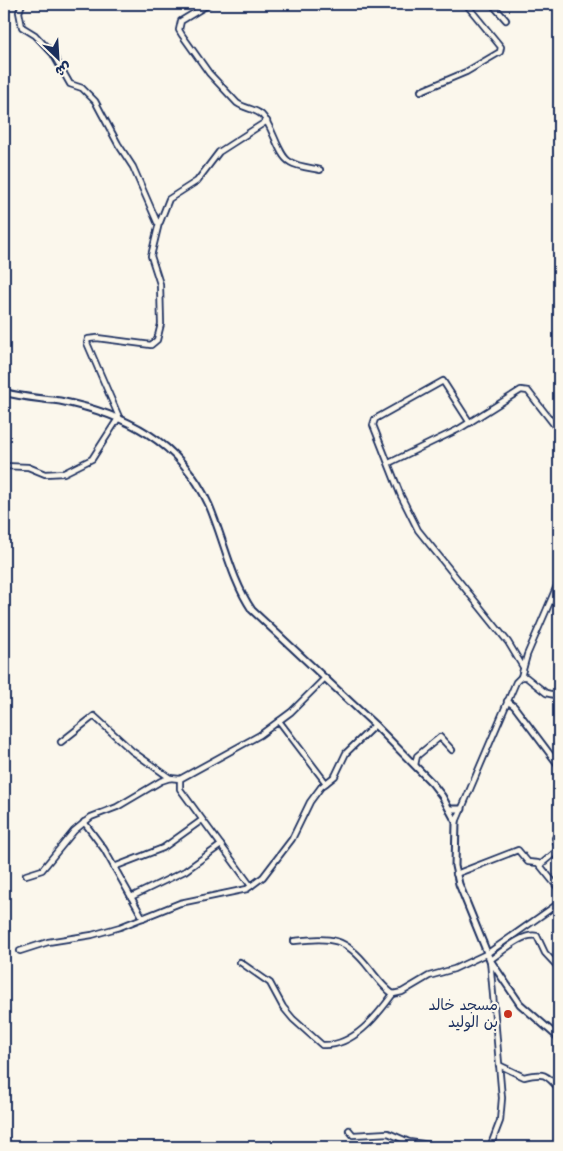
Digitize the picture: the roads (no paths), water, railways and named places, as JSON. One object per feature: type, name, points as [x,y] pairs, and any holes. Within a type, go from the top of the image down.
[{"type":"street","points":[[22,4],[19,12],[22,26],[35,35],[53,54],[70,84],[82,88],[95,101],[118,144],[133,167],[146,200],[159,223]]},
{"type":"street","points":[[209,4],[181,21],[180,30],[209,73],[237,103],[242,107],[255,110],[267,121],[289,162],[320,170]]},
{"type":"street","points":[[421,91],[466,72],[500,52],[501,47],[466,4]]},
{"type":"street","points":[[492,4],[506,20]]},
{"type":"street","points":[[119,417],[87,343],[88,339],[97,338],[151,345],[156,340],[161,324],[160,284],[150,256],[159,223],[169,200],[197,181],[219,152],[267,121]]},
{"type":"street","points":[[470,423],[444,382],[440,381],[375,419],[374,429],[404,504],[418,530],[508,642],[523,667]]},
{"type":"street","points":[[389,463],[470,423],[516,392],[524,390],[559,431]]},
{"type":"street","points":[[4,392],[94,408],[119,417],[165,446],[186,470],[209,506],[239,588],[252,610],[415,765],[432,783],[450,809],[456,822]]},
{"type":"street","points":[[4,466],[28,467],[45,474],[64,473],[92,459],[119,417]]},
{"type":"street","points":[[490,1147],[500,1121],[502,1108],[490,960],[456,874],[454,849],[456,822],[513,687],[520,677],[559,581]]},
{"type":"street","points":[[520,677],[526,676],[546,693],[559,696]]},
{"type":"street","points":[[26,875],[42,870],[84,822],[91,817],[129,801],[152,785],[170,778],[180,779],[254,738],[295,709],[325,678]]},
{"type":"street","points":[[507,701],[520,713],[559,766]]},
{"type":"street","points":[[61,742],[94,716],[138,755],[170,778]]},
{"type":"street","points":[[279,721],[326,783]]},
{"type":"street","points":[[20,951],[48,942],[92,935],[180,903],[214,894],[244,891],[263,877],[292,840],[310,802],[326,783],[336,776],[346,753],[375,725]]},
{"type":"street","points":[[415,765],[417,756],[440,737],[452,750]]},
{"type":"street","points":[[180,779],[180,789],[251,886]]},
{"type":"street","points":[[450,809],[462,809]]},
{"type":"street","points":[[114,867],[163,848],[202,820]]},
{"type":"street","points":[[84,822],[114,867],[143,918]]},
{"type":"street","points":[[540,865],[559,851],[555,838],[559,834]]},
{"type":"street","points":[[131,896],[185,871],[221,845]]},
{"type":"street","points":[[456,874],[518,850],[528,862],[540,865],[559,889]]},
{"type":"street","points":[[240,962],[270,983],[283,1007],[293,1019],[322,1045],[337,1044],[359,1032],[394,994],[402,992],[429,976],[454,970],[488,953],[559,903]]},
{"type":"street","points":[[490,960],[522,939],[534,935],[537,936],[550,960],[559,968]]},
{"type":"street","points":[[294,941],[335,940],[347,944],[386,988],[394,994]]},
{"type":"street","points":[[490,960],[520,1004],[559,1038]]},
{"type":"street","points":[[499,1065],[524,1077],[536,1073],[547,1076],[559,1090]]},
{"type":"street","points":[[349,1130],[353,1135],[388,1133],[408,1142],[465,1147]]},
{"type":"place","name":"مسجد خالد بن الوليد","points":[[508,1014]]}]
